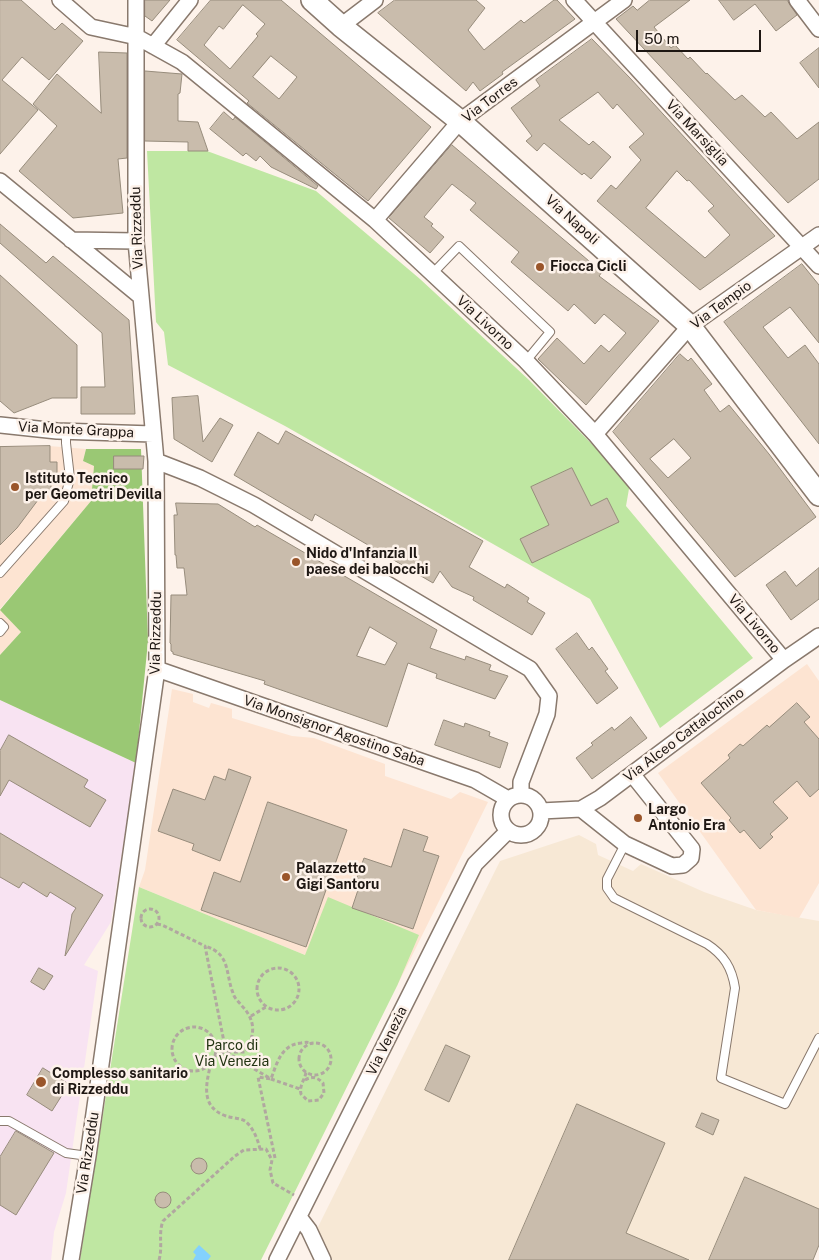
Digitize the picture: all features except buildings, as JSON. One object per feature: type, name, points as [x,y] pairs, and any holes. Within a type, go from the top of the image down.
[{"type":"main road","name":"Via Napoli","points":[[312,0],[341,26],[460,121],[690,326],[819,495]]},
{"type":"street","name":"Via Livorno","points":[[60,0],[91,27],[137,37],[182,62],[374,220],[433,273],[526,361],[595,434],[784,660]]},
{"type":"street","name":"Via Rizzeddu","points":[[71,1260],[88,1156],[157,669],[156,461],[152,434],[136,241],[136,0]]},
{"type":"street","points":[[153,46],[190,0]]},
{"type":"street","points":[[341,26],[375,0]]},
{"type":"street","name":"Via Marsiglia","points":[[574,0],[819,266]]},
{"type":"street","name":"Via Torres","points":[[374,220],[460,121],[624,0]]},
{"type":"street","points":[[798,0],[819,29]]},
{"type":"street","points":[[0,181],[140,296]]},
{"type":"street","name":"Via Tempio","points":[[595,434],[690,326],[819,234]]},
{"type":"street","points":[[71,240],[136,241]]},
{"type":"street","name":"Via Monte Grappa","points":[[0,425],[66,431],[152,434]]},
{"type":"street","points":[[156,461],[200,478],[254,505],[530,669],[549,696],[547,714],[514,797],[501,812],[501,819],[508,831],[514,834],[528,834],[539,825],[541,811],[534,799],[514,797]]},
{"type":"street","name":"Via Alceo Cattalochino","points":[[541,811],[581,809],[600,798],[784,660],[819,636]]},
{"type":"street","name":"Via Monsignor Agostino Saba","points":[[157,669],[475,780],[514,797]]},
{"type":"street","points":[[581,809],[625,844],[672,866],[683,865],[691,858],[692,849],[632,774]]},
{"type":"street","name":"Via Venezia","points":[[277,1260],[475,864],[508,831]]},
{"type":"street","points":[[302,1212],[323,1260]]},
{"type":"lane","points":[[433,273],[459,246],[550,332],[526,361]]},
{"type":"lane","points":[[0,573],[64,501],[70,478],[66,431]]},
{"type":"lane","points":[[0,623],[4,627],[0,632]]},
{"type":"lane","points":[[625,844],[607,879],[607,888],[614,898],[707,944],[718,951],[728,962],[735,988],[721,1078],[785,1104],[819,1038]]},
{"type":"lane","points":[[0,1121],[9,1121],[66,1153],[88,1156]]},
{"type":"path","points":[[157,924],[159,918],[157,912],[151,908],[143,911],[140,916],[143,925],[150,927],[157,924],[162,925],[214,949],[226,964],[233,994],[251,1016],[253,1038],[246,1052],[226,1052],[214,1056]]},
{"type":"path","points":[[205,946],[226,1052],[271,1079],[300,1090]]},
{"type":"path","points":[[251,1016],[266,1007],[283,1010],[293,1004],[298,998],[300,984],[292,972],[286,969],[274,968],[266,971],[261,976],[257,984],[257,992],[258,997],[266,1007]]},
{"type":"path","points":[[211,1062],[206,1067],[194,1071],[180,1066],[172,1052],[172,1044],[175,1037],[180,1032],[189,1028],[196,1027],[207,1031],[215,1045],[205,1089],[208,1100],[216,1111],[228,1117],[244,1121],[252,1130],[260,1149]]},
{"type":"path","points":[[271,1079],[284,1049],[295,1043],[310,1042],[325,1047],[329,1052],[331,1060],[329,1066],[322,1073],[312,1075],[301,1066],[300,1055],[306,1046],[313,1044]]},
{"type":"path","points":[[305,1080],[311,1077],[320,1080],[324,1086],[324,1093],[319,1100],[312,1102],[303,1098],[300,1090],[305,1080],[306,1072]]},
{"type":"path","points":[[271,1079],[258,1077],[275,1158]]},
{"type":"path","points":[[159,1260],[161,1252],[160,1230],[163,1221],[244,1150],[266,1149],[272,1160],[270,1170],[273,1183],[294,1195],[302,1212]]},
{"type":"shaded area","points":[[0,446],[49,446],[86,449],[83,461],[94,466],[91,501],[0,609]]},
{"type":"shaded area","points":[[0,609],[21,632],[0,655]]},
{"type":"shaded area","points":[[807,664],[819,681],[819,883],[799,918],[756,910],[658,773]]},
{"type":"shaded area","points":[[172,689],[193,694],[193,702],[209,708],[211,703],[232,709],[232,718],[292,736],[314,738],[385,764],[385,776],[451,799],[460,792],[488,802],[397,986],[305,955],[139,887],[145,870]]},
{"type":"shaded area","name":"Complesso sanitario di Rizzeddu","points":[[0,700],[136,763],[111,922],[84,965],[98,971],[66,1193],[54,1232],[51,1260],[0,1260]]},
{"type":"shaded area","points":[[579,835],[596,844],[598,855],[633,871],[641,864],[704,892],[756,910],[819,921],[819,1245],[813,1260],[330,1260],[316,1231],[500,861]]},
{"type":"green space","points":[[147,151],[207,151],[316,191],[420,279],[529,380],[630,483],[626,506],[753,658],[660,728],[590,599],[285,426],[168,365],[164,332],[156,322]]},
{"type":"green space","points":[[86,449],[141,449],[148,641],[136,763],[0,700],[0,655],[21,632],[0,610],[91,501],[94,466],[83,461]]},
{"type":"green space","name":"Parco di Via Venezia","points":[[139,887],[305,955],[328,897],[419,935],[397,986],[261,1260],[80,1260]]},
{"type":"water","points":[[199,1245],[211,1256],[208,1260],[193,1260],[196,1255],[193,1252]]},
{"type":"place","name":"Fiocca Cicli","points":[[540,267]]},
{"type":"place","name":"Istituto Tecnico per Geometri Devilla","points":[[15,487]]},
{"type":"place","name":"Nido d'Infanzia Il paese dei balocchi","points":[[296,562]]},
{"type":"place","name":"Largo Antonio Era","points":[[638,818]]},
{"type":"place","name":"Palazzetto Gigi Santoru","points":[[286,877]]},
{"type":"place","name":"Complesso sanitario di Rizzeddu","points":[[41,1082]]}]
